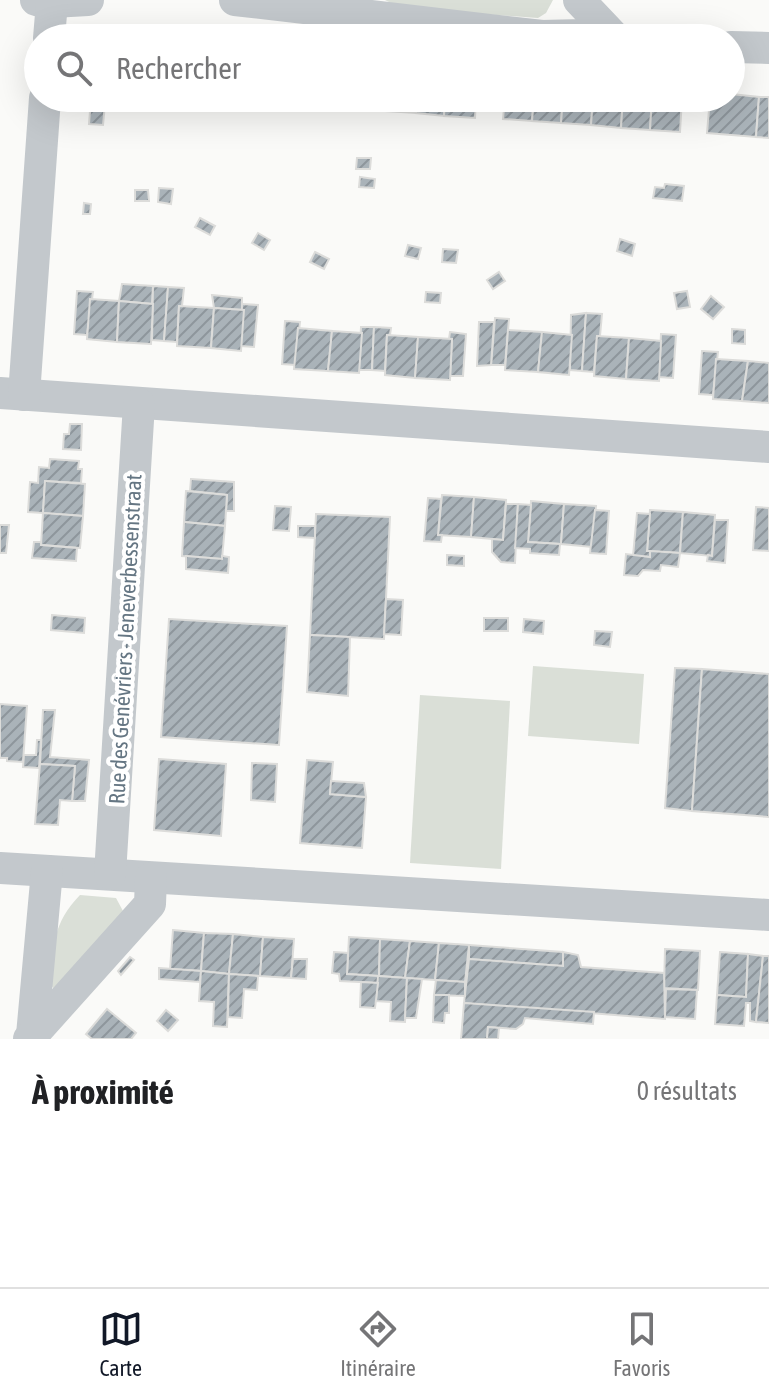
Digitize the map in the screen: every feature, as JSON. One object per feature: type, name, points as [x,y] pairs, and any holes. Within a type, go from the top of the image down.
[{"type":"street","points":[[47,24],[44,1],[88,0]]},
{"type":"street","points":[[253,1],[443,24]]},
{"type":"street","points":[[745,47],[769,48]]},
{"type":"street","points":[[43,112],[12,394],[769,447]]},
{"type":"street","name":"Rue des Genévriers - Jeneverbessenstraat","points":[[110,874],[139,404]]},
{"type":"street","points":[[0,868],[769,915]]},
{"type":"street","points":[[31,1037],[47,871]]},
{"type":"street","points":[[31,1037],[150,904],[151,878]]},
{"type":"shaded area","points":[[385,0],[553,0],[546,13],[538,18],[401,8]]},
{"type":"shaded area","points":[[533,666],[644,674],[639,744],[528,736]]},
{"type":"shaded area","points":[[420,695],[510,701],[501,869],[410,863]]},
{"type":"shaded area","points":[[80,895],[116,898],[123,911],[56,991],[49,983],[56,936],[64,915]]},
{"type":"building","points":[[745,96],[759,97],[756,137],[707,133],[709,112],[745,112]]},
{"type":"building","points":[[759,97],[769,97],[769,138],[756,137]]},
{"type":"building","points":[[90,112],[104,112],[103,125],[89,124]]},
{"type":"building","points":[[416,112],[444,112],[444,116]]},
{"type":"building","points":[[444,112],[475,112],[475,118],[444,116]]},
{"type":"building","points":[[504,112],[533,112],[532,121],[503,119]]},
{"type":"building","points":[[533,112],[562,112],[561,123],[532,121]]},
{"type":"building","points":[[562,112],[592,112],[591,125],[561,123]]},
{"type":"building","points":[[592,112],[622,112],[621,128],[591,125]]},
{"type":"building","points":[[622,112],[651,112],[650,130],[621,128]]},
{"type":"building","points":[[651,112],[681,112],[680,132],[650,130]]},
{"type":"building","points":[[357,158],[371,158],[370,169],[356,169]]},
{"type":"building","points":[[360,177],[375,179],[374,188],[359,187]]},
{"type":"building","points":[[665,184],[684,186],[682,201],[653,198],[655,187],[664,188]]},
{"type":"building","points":[[159,188],[173,189],[171,204],[158,202]]},
{"type":"building","points":[[135,190],[148,190],[149,201],[135,201]]},
{"type":"building","points":[[84,203],[91,204],[90,214],[83,214]]},
{"type":"building","points":[[200,218],[215,226],[210,235],[195,227]]},
{"type":"building","points":[[258,233],[270,240],[264,250],[252,243]]},
{"type":"building","points":[[620,239],[635,244],[632,256],[617,251]]},
{"type":"building","points":[[408,245],[421,248],[418,259],[405,256]]},
{"type":"building","points":[[443,249],[458,250],[456,263],[442,262]]},
{"type":"building","points":[[315,252],[329,259],[324,269],[310,262]]},
{"type":"building","points":[[499,272],[505,281],[493,289],[487,280]]},
{"type":"building","points":[[122,284],[153,286],[152,304],[119,301]]},
{"type":"building","points":[[153,286],[168,287],[164,341],[152,340]]},
{"type":"building","points":[[168,287],[184,288],[182,306],[179,306],[177,342],[164,341]]},
{"type":"building","points":[[77,291],[93,292],[87,335],[74,334]]},
{"type":"building","points":[[687,291],[690,307],[677,309],[674,293]]},
{"type":"building","points":[[426,292],[441,293],[440,303],[425,302]]},
{"type":"building","points":[[212,295],[242,298],[242,310],[214,308]]},
{"type":"building","points":[[711,296],[724,307],[713,319],[701,309]]},
{"type":"building","points":[[90,299],[119,301],[117,342],[87,339]]},
{"type":"building","points":[[119,301],[153,304],[151,344],[117,342]]},
{"type":"building","points":[[242,304],[258,305],[254,347],[241,346]]},
{"type":"building","points":[[179,306],[214,308],[211,348],[177,346]]},
{"type":"building","points":[[214,308],[244,310],[241,351],[211,348]]},
{"type":"building","points":[[586,313],[582,371],[570,370],[571,315]]},
{"type":"building","points":[[586,313],[602,314],[594,372],[582,371]]},
{"type":"building","points":[[495,318],[509,319],[505,365],[491,365]]},
{"type":"building","points":[[285,321],[300,322],[295,365],[282,364]]},
{"type":"building","points":[[479,322],[494,322],[491,365],[477,366]]},
{"type":"building","points":[[361,327],[374,327],[372,370],[359,370]]},
{"type":"building","points":[[374,327],[391,328],[390,335],[387,335],[385,371],[372,370]]},
{"type":"building","points":[[298,328],[332,331],[328,371],[294,369]]},
{"type":"building","points":[[732,329],[745,330],[745,344],[732,343]]},
{"type":"building","points":[[508,330],[542,332],[538,372],[505,370]]},
{"type":"building","points":[[332,331],[362,333],[359,373],[328,371]]},
{"type":"building","points":[[450,332],[466,334],[463,376],[450,376]]},
{"type":"building","points":[[542,332],[572,335],[569,375],[538,372]]},
{"type":"building","points":[[661,334],[676,335],[673,378],[659,377]]},
{"type":"building","points":[[387,335],[418,337],[415,378],[385,375]]},
{"type":"building","points":[[597,336],[629,338],[626,379],[594,376]]},
{"type":"building","points":[[418,337],[452,339],[450,380],[415,378]]},
{"type":"building","points":[[629,338],[661,341],[659,381],[626,379]]},
{"type":"building","points":[[702,351],[718,352],[713,395],[699,394]]},
{"type":"building","points":[[716,359],[748,361],[742,401],[713,399]]},
{"type":"building","points":[[748,361],[769,363],[769,403],[742,401]]},
{"type":"building","points":[[70,424],[82,424],[81,450],[63,449],[64,434],[69,434]]},
{"type":"building","points":[[50,459],[79,461],[81,483],[45,481],[43,513],[28,512],[30,482],[38,483],[39,467],[49,468]]},
{"type":"building","points":[[191,479],[234,482],[234,511],[226,511],[227,495],[190,491]]},
{"type":"building","points":[[45,481],[85,484],[83,516],[43,513]]},
{"type":"building","points":[[186,491],[227,495],[225,526],[184,522]]},
{"type":"building","points":[[442,495],[474,497],[471,537],[438,535]]},
{"type":"building","points":[[474,497],[506,500],[503,540],[471,537]]},
{"type":"building","points":[[428,498],[441,499],[438,535],[442,535],[441,542],[424,541]]},
{"type":"building","points":[[531,501],[564,504],[561,544],[528,542]]},
{"type":"building","points":[[506,504],[518,504],[515,563],[501,562],[492,552],[492,539],[503,540]]},
{"type":"building","points":[[518,504],[531,505],[528,542],[560,544],[559,555],[530,553],[530,549],[515,548]]},
{"type":"building","points":[[564,504],[596,506],[592,547],[561,544]]},
{"type":"building","points":[[275,506],[291,507],[289,531],[273,530]]},
{"type":"building","points":[[756,507],[769,508],[769,551],[753,550]]},
{"type":"building","points":[[595,510],[609,511],[606,554],[590,553]]},
{"type":"building","points":[[650,510],[683,512],[680,553],[647,551]]},
{"type":"building","points":[[683,512],[715,515],[712,556],[680,553]]},
{"type":"building","points":[[43,513],[83,516],[80,548],[41,545]]},
{"type":"building","points":[[637,513],[650,514],[647,551],[650,551],[650,557],[633,556]]},
{"type":"building","points":[[316,514],[390,517],[384,639],[310,635]]},
{"type":"building","points":[[715,520],[728,520],[725,563],[707,561],[708,555],[712,556]]},
{"type":"building","points":[[184,522],[225,526],[222,559],[182,556]]},
{"type":"building","points":[[0,525],[9,525],[6,553],[0,553]]},
{"type":"building","points":[[298,526],[315,526],[315,538],[298,537]]},
{"type":"building","points":[[34,542],[77,548],[76,561],[32,558]]},
{"type":"building","points":[[650,551],[680,553],[678,567],[661,565],[660,571],[643,570],[638,576],[624,575],[626,554],[650,557]]},
{"type":"building","points":[[447,555],[464,556],[464,566],[447,565]]},
{"type":"building","points":[[186,556],[229,557],[228,573],[186,569]]},
{"type":"building","points":[[386,599],[403,600],[401,635],[384,634]]},
{"type":"building","points":[[52,615],[85,618],[84,633],[51,630]]},
{"type":"building","points":[[484,618],[508,618],[508,631],[484,631]]},
{"type":"building","points":[[169,619],[287,626],[279,745],[161,737]]},
{"type":"building","points":[[524,619],[544,621],[543,634],[523,632]]},
{"type":"building","points":[[595,631],[612,632],[610,647],[594,645]]},
{"type":"building","points":[[310,635],[350,637],[348,696],[307,692]]},
{"type":"building","points":[[675,668],[702,669],[692,811],[665,808]]},
{"type":"building","points":[[702,669],[769,674],[769,817],[692,811]]},
{"type":"building","points":[[0,704],[27,706],[23,762],[0,758]]},
{"type":"building","points":[[43,710],[55,710],[50,757],[89,760],[85,801],[72,801],[75,766],[40,764]]},
{"type":"building","points":[[37,740],[41,740],[39,768],[23,767],[24,755],[36,755]]},
{"type":"building","points":[[159,759],[226,764],[221,836],[154,830]]},
{"type":"building","points":[[307,760],[333,762],[330,794],[366,797],[362,848],[300,843]]},
{"type":"building","points":[[252,763],[277,764],[275,802],[251,800]]},
{"type":"building","points":[[40,764],[75,766],[72,801],[60,800],[58,825],[35,824]]},
{"type":"building","points":[[331,781],[364,783],[366,797],[330,794]]},
{"type":"building","points":[[173,930],[204,933],[201,971],[170,969]]},
{"type":"building","points":[[204,933],[233,934],[229,974],[201,971]]},
{"type":"building","points":[[233,934],[263,937],[260,976],[229,974]]},
{"type":"building","points":[[263,937],[294,939],[291,978],[260,976]]},
{"type":"building","points":[[349,937],[380,939],[379,976],[347,974]]},
{"type":"building","points":[[380,939],[410,941],[405,978],[379,976]]},
{"type":"building","points":[[410,941],[439,943],[435,980],[405,978]]},
{"type":"building","points":[[439,943],[469,945],[465,982],[435,980]]},
{"type":"building","points":[[469,945],[563,952],[563,966],[469,959]]},
{"type":"building","points":[[665,949],[700,951],[698,990],[664,988]]},
{"type":"building","points":[[334,952],[348,953],[347,974],[378,976],[378,983],[340,981],[339,974],[332,973]]},
{"type":"building","points":[[563,952],[578,955],[581,967],[664,973],[665,1019],[464,1003],[469,959],[563,966]]},
{"type":"building","points":[[720,952],[748,954],[746,997],[717,995]]},
{"type":"building","points":[[748,954],[763,956],[756,1022],[750,1021],[750,1003],[746,1003],[744,1026],[715,1024],[717,995],[746,997]]},
{"type":"building","points":[[763,956],[769,956],[769,1023],[756,1022]]},
{"type":"building","points":[[130,957],[134,960],[121,975],[118,971]]},
{"type":"building","points":[[293,959],[307,959],[306,979],[291,978]]},
{"type":"building","points":[[159,968],[201,971],[200,982],[159,979]]},
{"type":"building","points":[[201,971],[229,974],[227,1027],[213,1026],[214,1002],[199,1001]]},
{"type":"building","points":[[229,974],[258,976],[257,990],[244,989],[242,1018],[228,1017]]},
{"type":"building","points":[[378,976],[407,978],[405,1022],[390,1021],[391,1002],[376,1001]]},
{"type":"building","points":[[407,978],[422,979],[416,1018],[405,1018]]},
{"type":"building","points":[[436,980],[465,982],[465,996],[434,995]]},
{"type":"building","points":[[361,982],[378,983],[375,1008],[360,1007]]},
{"type":"building","points":[[666,989],[697,990],[695,1019],[665,1017]]},
{"type":"building","points":[[434,995],[449,995],[449,1013],[445,1013],[444,1023],[433,1022]]},
{"type":"building","points":[[464,1003],[594,1012],[593,1024],[525,1018],[516,1029],[488,1027],[487,1039],[461,1039]]},
{"type":"building","points":[[107,1009],[136,1033],[131,1039],[92,1039],[86,1034]]},
{"type":"building","points":[[166,1010],[178,1020],[168,1031],[157,1021]]},
{"type":"building","points":[[488,1027],[499,1028],[498,1039],[487,1039]]}]
